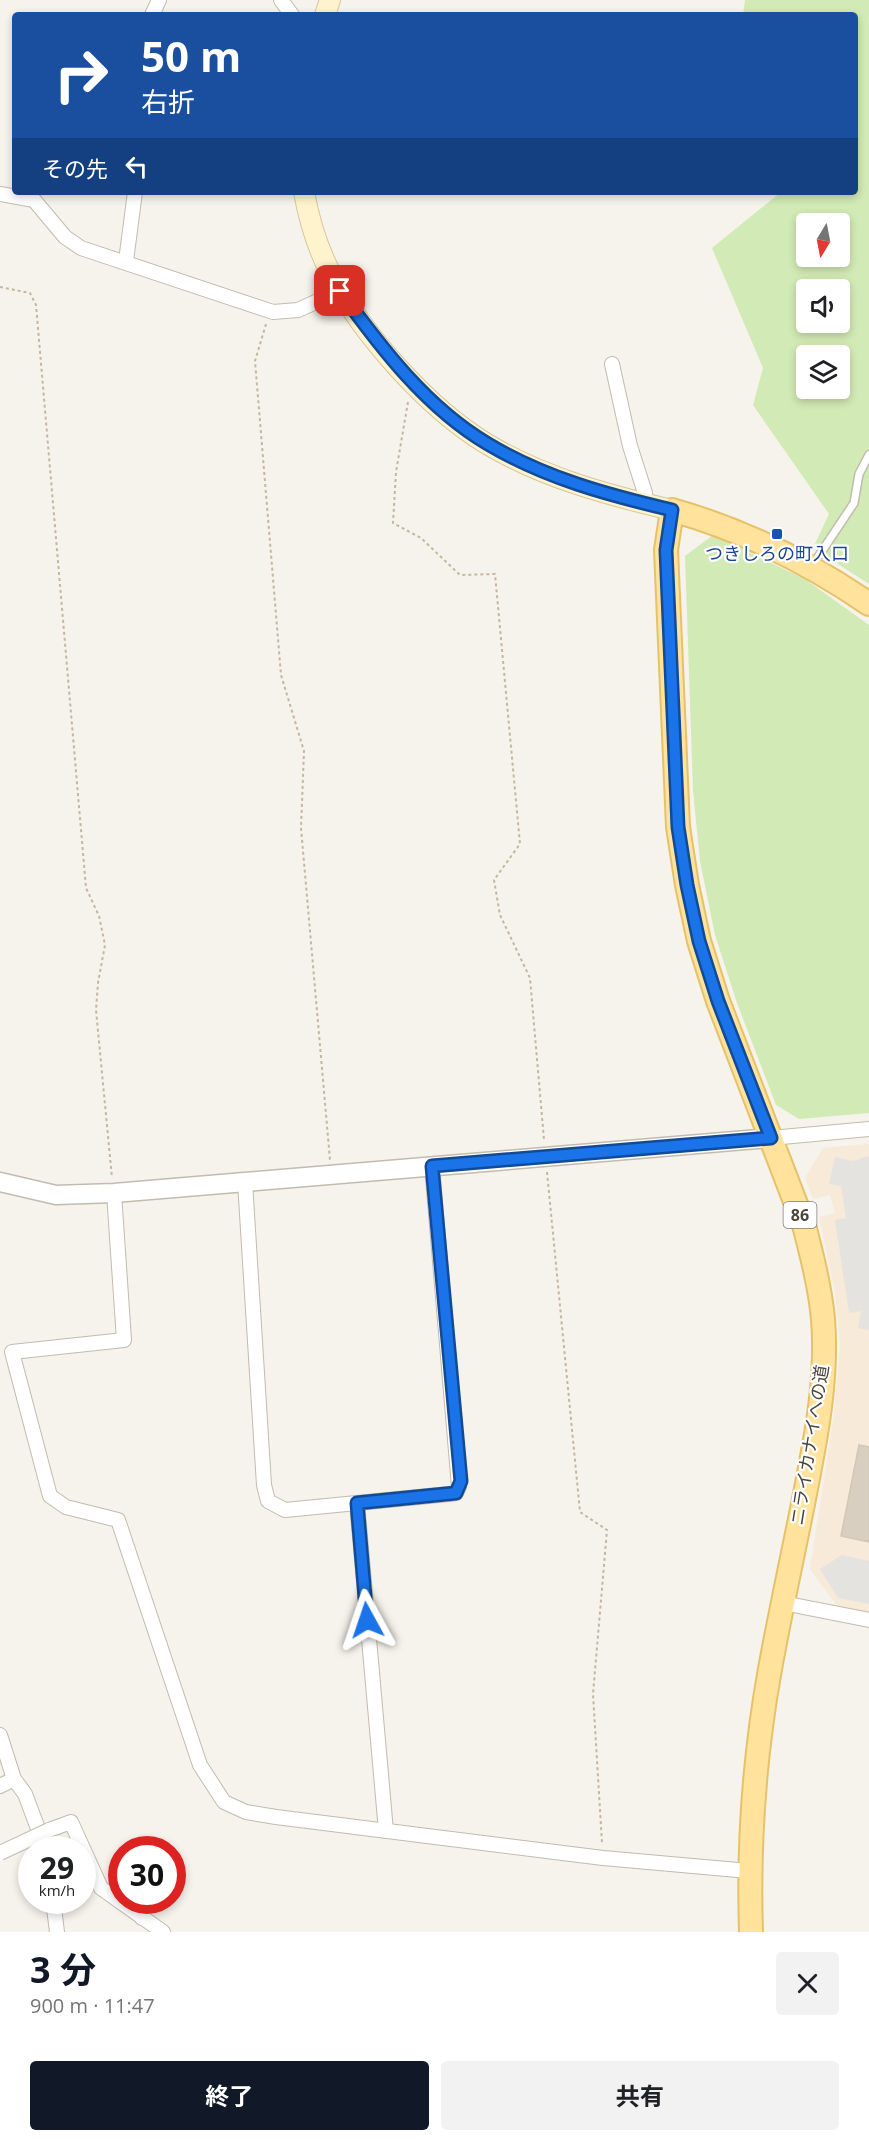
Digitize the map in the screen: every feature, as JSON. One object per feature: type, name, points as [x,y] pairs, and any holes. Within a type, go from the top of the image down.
[{"type":"main road","points":[[305,195],[308,215],[329,272],[340,291],[391,357],[455,421],[504,453],[558,478],[672,510],[763,542],[811,567],[869,604]]},
{"type":"main road","name":"ニライカナイへの道","points":[[672,510],[667,534],[667,561],[678,827],[687,885],[699,941],[718,1001],[804,1225],[819,1292],[824,1349],[814,1443],[783,1603],[753,1779],[749,1871],[751,1932]]},
{"type":"street","points":[[0,194],[34,200],[65,237],[81,248],[126,261],[273,312],[298,310],[340,291]]},
{"type":"street","points":[[126,261],[135,195]]},
{"type":"street","points":[[612,364],[630,446],[645,493],[644,503]]},
{"type":"street","points":[[0,1182],[56,1195],[114,1193],[869,1129]]},
{"type":"street","points":[[245,1182],[264,1485],[268,1501],[285,1510],[456,1493],[461,1481],[432,1166]]},
{"type":"street","points":[[114,1193],[124,1340],[12,1352],[50,1496],[66,1507],[118,1520],[200,1765],[224,1802],[246,1812],[276,1818],[603,1858],[749,1871]]},
{"type":"street","points":[[357,1503],[386,1830]]},
{"type":"street","points":[[783,1603],[869,1620]]},
{"type":"street","points":[[0,1735],[14,1779],[25,1794],[41,1836]]},
{"type":"street","points":[[0,1786],[14,1779]]},
{"type":"street","points":[[0,1853],[71,1822],[101,1888],[163,1932]]},
{"type":"street","points":[[55,1914],[57,1932]]},
{"type":"street","points":[[142,1918],[143,1914]]},
{"type":"lane","points":[[811,567],[854,503],[859,474],[869,455]]},
{"type":"path","points":[[0,287],[30,293],[36,305],[86,888],[99,916],[105,945],[96,1010],[114,1193]]},
{"type":"path","points":[[273,312],[263,329],[255,361],[281,675],[304,751],[301,828],[331,1174]]},
{"type":"path","points":[[412,380],[396,472],[393,523],[421,538],[460,575],[495,574],[520,844],[494,880],[500,915],[530,978],[580,1512],[607,1530],[593,1694],[603,1858]]},
{"type":"shaded area","points":[[869,1144],[869,1613],[837,1606],[810,1569],[834,1414],[840,1342],[835,1293],[819,1217],[835,1213],[830,1195],[813,1199],[805,1178],[823,1148]]},
{"type":"shaded area","points":[[869,1156],[869,1330],[858,1328],[861,1311],[849,1313],[835,1220],[846,1218],[841,1186],[829,1184],[835,1157],[853,1161]]},
{"type":"shaded area","points":[[842,1555],[869,1561],[869,1604],[838,1598],[820,1569]]},
{"type":"green space","points":[[745,0],[869,0],[869,584],[813,548],[829,514],[753,405],[763,368],[712,248],[777,195],[858,195],[858,12],[743,12]]},
{"type":"green space","points":[[713,535],[805,579],[869,625],[869,1113],[799,1119],[776,1105],[737,1003],[715,935],[700,861],[693,791],[685,556]]},
{"type":"building","points":[[859,1445],[869,1447],[869,1542],[841,1536]]},
{"type":"place","name":"つきしろの町入口","points":[[777,534]]},
{"type":"route","points":[[340,291],[391,357],[412,380],[446,413],[487,444],[558,478],[597,491],[672,510],[666,550],[678,827],[687,885],[699,941],[718,1001],[771,1138],[432,1166],[461,1481],[456,1493],[357,1503],[367,1620]]}]
